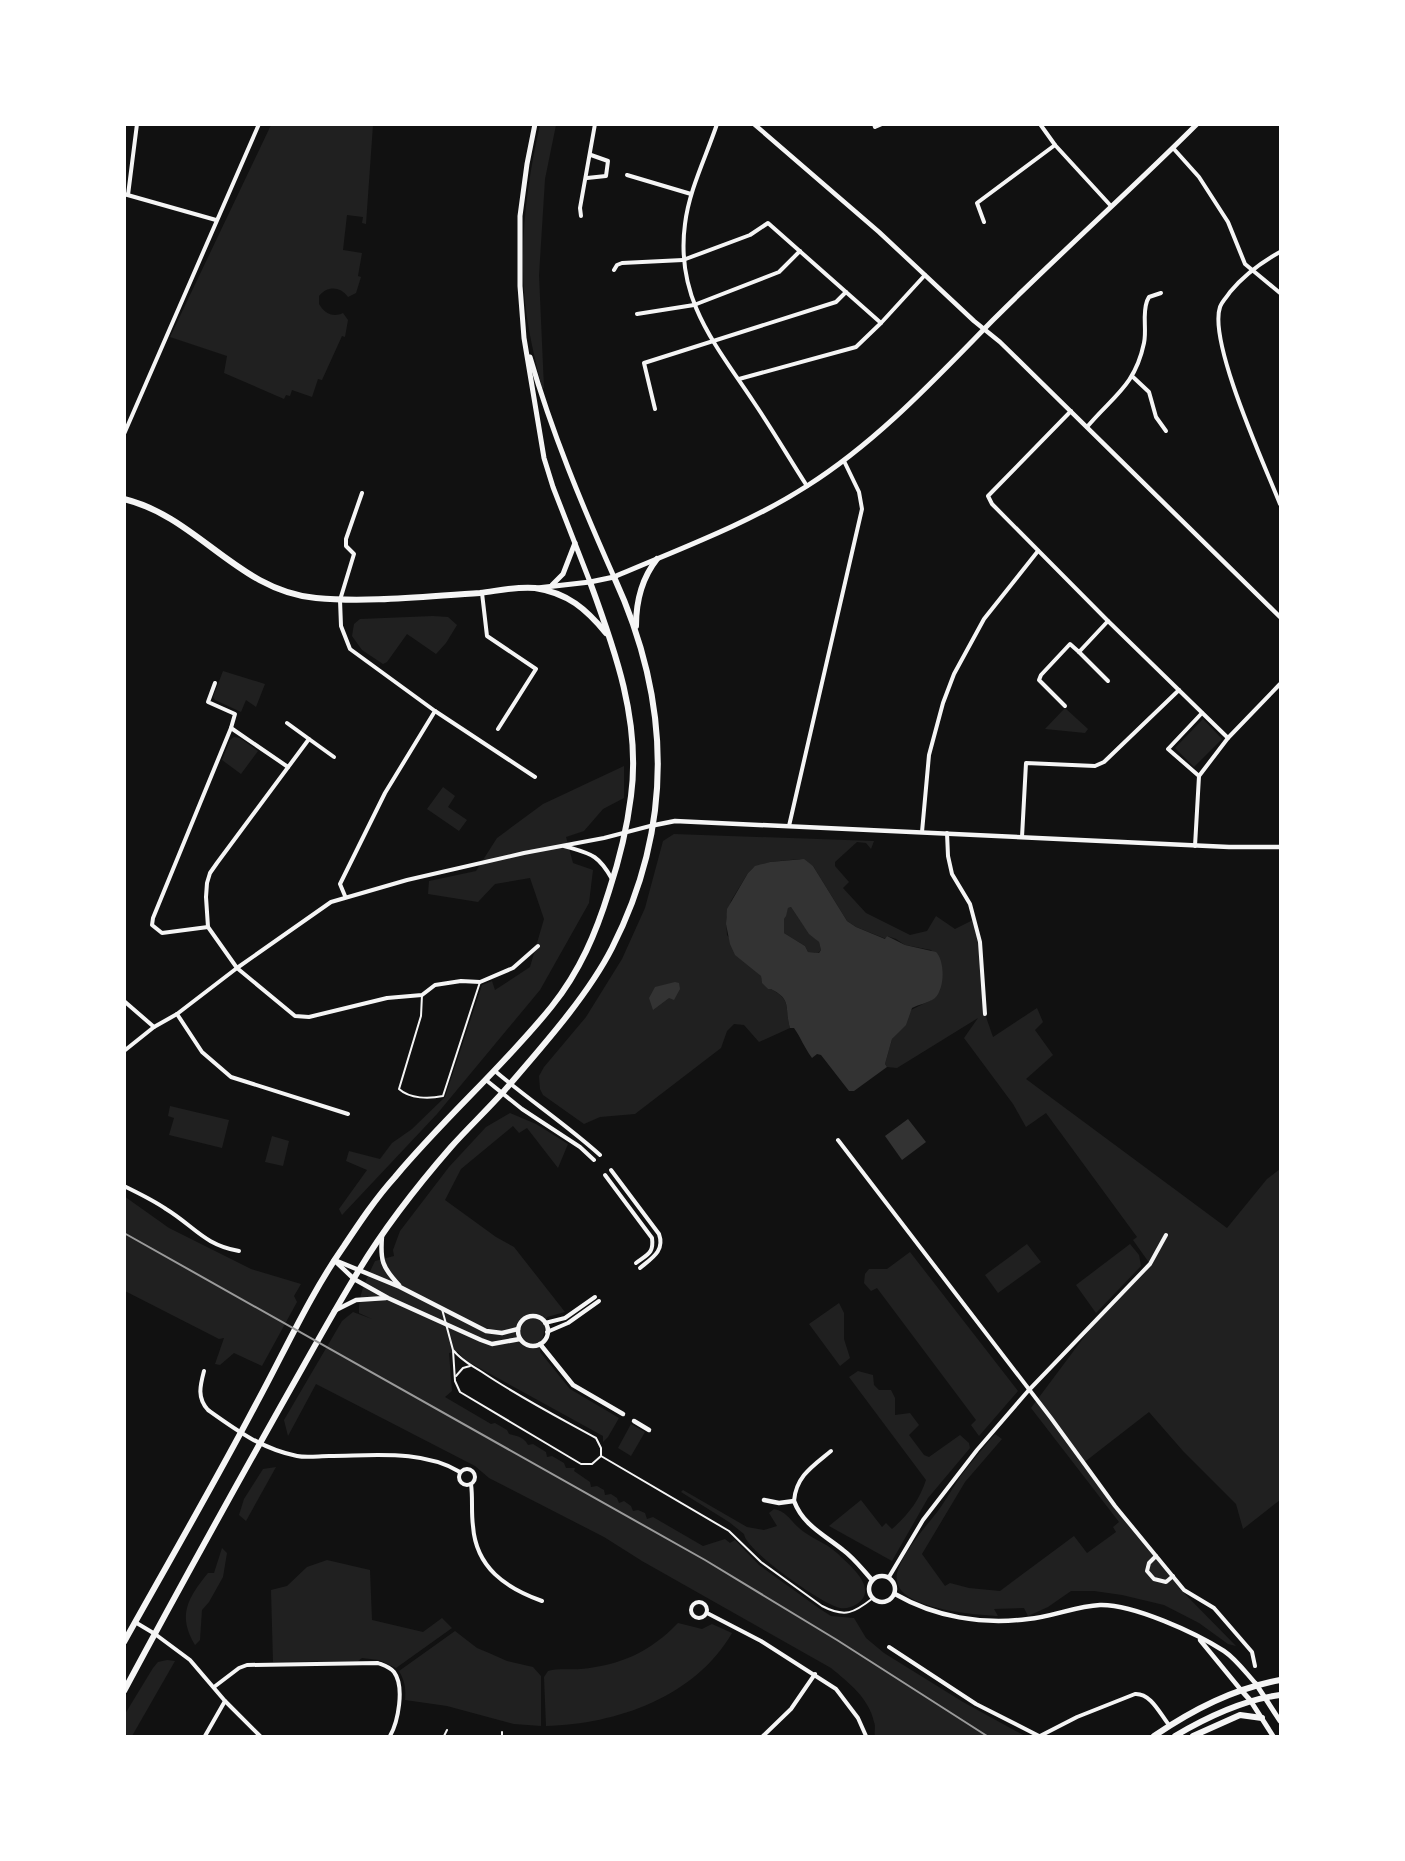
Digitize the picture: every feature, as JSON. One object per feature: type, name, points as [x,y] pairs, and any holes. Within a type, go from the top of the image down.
[{"type":"main road","points":[[124,1642],[173,1558],[334,1260],[394,1177],[495,1071],[553,1004],[582,962],[600,920],[613,880],[632,793],[627,700],[610,638],[544,458],[524,338],[519,277],[520,216],[535,124]]},
{"type":"main road","points":[[124,500],[154,509],[174,520],[245,572],[270,586],[300,595],[340,600],[482,593],[590,582],[614,577],[764,511],[844,461],[889,424],[1197,124]]},
{"type":"main road","points":[[124,1691],[259,1444],[359,1269],[450,1148],[510,1084],[570,1010],[612,949],[633,900],[655,825],[657,805],[656,716],[649,679],[635,629],[552,428],[524,338]]},
{"type":"main road","points":[[552,586],[564,574],[575,543]]},
{"type":"main road","points":[[635,629],[641,588],[650,567],[657,559]]},
{"type":"main road","points":[[534,588],[575,602],[591,614],[610,638]]},
{"type":"main road","points":[[1154,1737],[1169,1725],[1222,1696],[1256,1684],[1281,1680]]},
{"type":"main road","points":[[1256,1684],[1281,1721]]},
{"type":"main road","points":[[1241,1690],[1251,1700],[1273,1737]]},
{"type":"main road","points":[[1174,1737],[1229,1708],[1251,1700],[1281,1695]]},
{"type":"main road","points":[[1193,1737],[1240,1715],[1262,1718]]},
{"type":"street","points":[[137,124],[126,194],[216,220]]},
{"type":"street","points":[[124,434],[260,124]]},
{"type":"street","points":[[581,216],[580,208],[595,124]]},
{"type":"street","points":[[717,124],[691,194],[685,223],[683,260],[686,281],[694,305],[714,342],[807,486]]},
{"type":"street","points":[[754,124],[879,232],[984,329],[1088,427],[1281,617]]},
{"type":"street","points":[[874,124],[875,127],[882,124]]},
{"type":"street","points":[[1040,124],[1055,145],[1112,206]]},
{"type":"street","points":[[984,222],[977,203],[1055,145]]},
{"type":"street","points":[[1173,148],[1199,177],[1214,199],[1228,222],[1245,264],[1281,293]]},
{"type":"street","points":[[586,178],[606,176],[608,161],[591,155]]},
{"type":"street","points":[[627,175],[691,194]]},
{"type":"street","points":[[614,270],[622,263],[683,260],[750,235],[768,223],[881,323]]},
{"type":"street","points":[[637,314],[694,305],[779,272],[800,251]]},
{"type":"street","points":[[1281,252],[1243,276],[1220,305],[1218,333],[1227,369],[1281,504]]},
{"type":"street","points":[[739,380],[856,347],[925,275]]},
{"type":"street","points":[[656,409],[644,363],[836,302],[846,292]]},
{"type":"street","points":[[1088,427],[1122,392],[1133,377],[1145,339],[1147,301],[1149,297],[1161,293]]},
{"type":"street","points":[[1133,377],[1149,392],[1156,417],[1166,431]]},
{"type":"street","points":[[1071,411],[988,496],[992,504],[1038,551],[1228,738]]},
{"type":"street","points":[[789,826],[862,509],[859,492],[844,461]]},
{"type":"street","points":[[362,493],[346,539],[346,546],[354,554],[340,600],[341,626],[350,649],[435,711],[535,777]]},
{"type":"street","points":[[922,832],[929,755],[943,703],[954,674],[986,616],[1038,551]]},
{"type":"street","points":[[482,593],[487,636],[536,669],[498,729]]},
{"type":"street","points":[[1079,652],[1108,621]]},
{"type":"street","points":[[1065,706],[1039,680],[1070,644],[1108,681]]},
{"type":"street","points":[[208,927],[162,933],[152,925],[235,714],[208,702],[215,683]]},
{"type":"street","points":[[1195,846],[1198,776],[1228,738],[1281,684]]},
{"type":"street","points":[[1022,837],[1026,763],[1095,766],[1104,762],[1179,690]]},
{"type":"street","points":[[345,896],[340,884],[385,794],[435,711]]},
{"type":"street","points":[[1198,776],[1168,749],[1202,713]]},
{"type":"street","points":[[287,723],[334,757]]},
{"type":"street","points":[[231,728],[288,767]]},
{"type":"street","points":[[309,739],[210,873],[206,897],[208,927],[237,968],[295,1016],[309,1017],[387,998],[422,995],[435,985],[461,981],[480,982],[513,968],[538,946]]},
{"type":"street","points":[[124,1051],[154,1027],[177,1014],[237,968],[331,902],[345,896],[406,879],[675,821],[1195,846],[1281,847]]},
{"type":"street","points":[[947,833],[952,874],[970,904],[980,942],[985,1014]]},
{"type":"street","points":[[563,846],[589,853],[601,861],[613,880]]},
{"type":"street","points":[[124,1001],[154,1027]]},
{"type":"street","points":[[177,1014],[202,1052],[231,1077],[348,1114]]},
{"type":"street","points":[[495,1071],[570,1128],[600,1155]]},
{"type":"street","points":[[486,1080],[522,1109],[580,1147],[594,1160]]},
{"type":"street","points":[[838,1140],[1028,1391],[1051,1418],[1115,1506],[1184,1590],[1214,1608],[1252,1652],[1256,1666]]},
{"type":"street","points":[[611,1170],[659,1234],[662,1242],[660,1249],[640,1268]]},
{"type":"street","points":[[604,1174],[652,1238],[651,1252],[636,1263]]},
{"type":"street","points":[[124,1186],[167,1209],[192,1229],[222,1248],[239,1251]]},
{"type":"street","points":[[889,1577],[923,1520],[976,1450],[1028,1391],[1150,1264],[1166,1235]]},
{"type":"street","points":[[382,1236],[382,1262],[400,1287]]},
{"type":"street","points":[[334,1260],[441,1306],[486,1331],[502,1333],[518,1329]]},
{"type":"street","points":[[334,1260],[354,1279],[388,1298],[492,1344],[520,1339],[531,1346],[540,1344],[548,1332],[568,1323],[599,1301]]},
{"type":"street","points":[[545,1323],[565,1318],[595,1296]]},
{"type":"street","points":[[334,1311],[356,1300],[388,1298]]},
{"type":"street","points":[[520,1339],[518,1329],[522,1321],[530,1317],[538,1318],[545,1323],[548,1332]]},
{"type":"street","points":[[540,1344],[573,1385],[623,1414]]},
{"type":"street","points":[[204,1371],[200,1386],[202,1404],[240,1433],[259,1444],[298,1456],[392,1456],[424,1459],[460,1472],[467,1468],[475,1472],[475,1481],[471,1484],[463,1484],[459,1476],[460,1472]]},
{"type":"street","points":[[634,1421],[649,1430]]},
{"type":"street","points":[[831,1451],[803,1475],[795,1491],[794,1501],[800,1515],[809,1526],[844,1551],[872,1580]]},
{"type":"street","points":[[471,1484],[473,1529],[476,1546],[484,1562],[517,1592],[542,1601]]},
{"type":"street","points":[[764,1500],[779,1503],[794,1501]]},
{"type":"street","points":[[1156,1556],[1149,1563],[1147,1571],[1154,1579],[1166,1582],[1173,1576]]},
{"type":"street","points":[[881,1576],[889,1577],[895,1583],[895,1594],[882,1602],[873,1598],[869,1589],[872,1580],[881,1576]]},
{"type":"street","points":[[895,1594],[932,1612],[952,1617],[995,1621],[1028,1619],[1100,1605],[1126,1608],[1163,1621],[1226,1652],[1256,1684]]},
{"type":"street","points":[[696,1602],[702,1603],[707,1613],[703,1618],[696,1619],[690,1609],[696,1602]]},
{"type":"street","points":[[707,1613],[761,1641],[836,1689],[858,1718],[866,1737]]},
{"type":"street","points":[[135,1622],[190,1660],[260,1737]]},
{"type":"street","points":[[1198,1638],[1241,1690]]},
{"type":"street","points":[[889,1647],[976,1704],[1040,1736],[1077,1717],[1141,1693],[1169,1725]]},
{"type":"street","points":[[214,1687],[239,1668],[247,1665],[378,1663],[394,1672],[397,1679],[399,1704],[390,1737]]},
{"type":"street","points":[[763,1737],[791,1709],[815,1674]]},
{"type":"street","points":[[205,1737],[225,1701]]},
{"type":"lane","points":[[422,995],[422,1016],[399,1089],[405,1095],[443,1096],[480,982]]},
{"type":"lane","points":[[441,1306],[453,1350],[456,1386],[460,1392],[581,1464],[592,1464],[601,1456],[601,1448],[596,1438],[470,1366],[453,1350]]},
{"type":"lane","points":[[456,1376],[463,1368],[470,1366]]},
{"type":"lane","points":[[601,1456],[729,1531],[761,1562],[822,1606],[832,1611],[849,1613],[873,1598]]},
{"type":"lane","points":[[444,1737],[447,1730]]},
{"type":"shaded area","points":[[271,125],[373,125],[366,224],[362,223],[363,217],[347,215],[343,250],[362,253],[358,276],[361,277],[356,293],[348,297],[337,289],[326,290],[319,296],[319,304],[323,310],[332,315],[343,313],[348,320],[345,337],[342,336],[322,380],[318,379],[312,397],[292,390],[290,396],[286,395],[284,399],[224,373],[227,356],[170,337]]},
{"type":"shaded area","points":[[540,125],[556,125],[545,179],[539,275],[544,388],[542,388],[532,345],[523,280],[528,190]]},
{"type":"shaded area","points":[[448,617],[457,625],[436,654],[407,634],[387,662],[383,664],[362,650],[352,636],[354,624],[360,619]]},
{"type":"shaded area","points":[[223,671],[265,684],[256,707],[246,700],[241,712],[215,700],[213,697]]},
{"type":"shaded area","points":[[1065,708],[1088,729],[1085,733],[1045,729]]},
{"type":"shaded area","points":[[1203,719],[1222,739],[1194,767],[1175,748]]},
{"type":"shaded area","points":[[234,737],[240,738],[258,751],[241,774],[222,760],[230,740]]},
{"type":"shaded area","points":[[624,766],[624,798],[603,809],[584,831],[566,837],[573,863],[593,870],[589,903],[540,990],[437,1114],[342,1215],[339,1209],[367,1170],[346,1161],[349,1151],[380,1159],[392,1143],[412,1129],[445,1097],[482,985],[492,981],[495,990],[530,967],[544,919],[530,878],[495,884],[478,902],[428,894],[429,881],[476,871],[497,838],[543,804]]},
{"type":"shaded area","points":[[443,787],[455,796],[448,807],[467,820],[459,831],[427,809]]},
{"type":"shaded area","points":[[674,834],[874,841],[871,849],[866,843],[857,842],[835,862],[835,866],[849,882],[843,888],[866,913],[910,935],[927,931],[936,916],[955,929],[975,919],[980,942],[985,1014],[993,1037],[1037,1008],[1043,1022],[1035,1030],[1053,1055],[1026,1079],[1227,1228],[1267,1179],[1280,1169],[1280,1500],[1243,1529],[1236,1504],[1183,1451],[1149,1412],[1082,1464],[1182,1591],[1236,1646],[1228,1644],[1199,1623],[1164,1605],[1122,1595],[1071,1591],[1048,1607],[1028,1616],[1024,1608],[994,1609],[998,1616],[929,1606],[905,1595],[898,1585],[897,1573],[908,1551],[941,1507],[964,1471],[995,1434],[1002,1439],[965,1482],[922,1554],[945,1586],[950,1583],[969,1588],[1000,1591],[1074,1536],[1087,1553],[1116,1532],[1113,1527],[1119,1522],[1031,1408],[1096,1321],[1150,1264],[1133,1240],[1137,1237],[1046,1113],[1026,1127],[1013,1104],[964,1038],[978,1018],[897,1068],[887,1067],[885,1064],[892,1039],[902,1028],[911,1010],[933,999],[940,990],[942,969],[931,950],[905,945],[887,936],[886,939],[847,921],[813,866],[800,859],[770,862],[753,868],[731,901],[726,918],[727,935],[761,976],[762,982],[768,989],[778,993],[785,1001],[790,1028],[759,1042],[744,1025],[734,1024],[727,1031],[721,1048],[635,1114],[600,1117],[584,1124],[543,1095],[539,1076],[586,1017],[622,959],[645,908],[663,841]]},
{"type":"shaded area","points":[[804,859],[813,866],[847,921],[885,939],[887,936],[905,945],[936,952],[939,956],[942,981],[938,994],[933,1000],[912,1008],[906,1025],[892,1039],[885,1064],[887,1067],[854,1091],[849,1091],[821,1055],[817,1054],[812,1058],[794,1028],[790,1028],[785,1001],[778,993],[768,989],[762,983],[761,976],[735,955],[730,944],[726,924],[727,909],[748,873],[755,866],[770,862]],"holes":[[[791,907],[809,934],[819,942],[821,950],[819,953],[808,952],[805,946],[784,933],[784,919],[788,908]]]},
{"type":"shaded area","points":[[791,907],[819,942],[821,950],[818,953],[808,952],[805,946],[784,933],[784,919],[788,908]]},
{"type":"shaded area","points":[[679,983],[680,989],[674,1000],[669,998],[653,1010],[649,998],[655,987]]},
{"type":"shaded area","points":[[170,1106],[229,1120],[222,1148],[169,1135],[174,1118],[168,1116]]},
{"type":"shaded area","points":[[510,1113],[536,1124],[568,1144],[558,1168],[527,1128],[519,1133],[513,1126],[461,1169],[445,1200],[496,1237],[514,1247],[565,1312],[547,1317],[540,1352],[570,1389],[619,1418],[603,1442],[603,1436],[465,1360],[458,1352],[449,1353],[452,1391],[445,1397],[491,1424],[495,1423],[528,1445],[533,1444],[546,1452],[547,1457],[552,1456],[564,1463],[566,1468],[575,1468],[574,1471],[590,1482],[591,1487],[597,1486],[604,1490],[605,1495],[611,1494],[617,1498],[619,1503],[624,1501],[631,1506],[633,1511],[638,1510],[645,1513],[647,1519],[653,1517],[703,1546],[725,1539],[730,1543],[735,1540],[759,1565],[820,1609],[831,1616],[854,1618],[866,1638],[884,1653],[963,1702],[1025,1736],[875,1736],[875,1724],[868,1705],[857,1691],[831,1668],[604,1537],[489,1478],[475,1466],[316,1384],[288,1436],[284,1420],[342,1321],[353,1312],[372,1319],[359,1313],[359,1306],[364,1286],[375,1261],[394,1256],[393,1250],[400,1231],[449,1167],[486,1127]]},
{"type":"shaded area","points":[[908,1119],[926,1142],[902,1160],[885,1136]]},
{"type":"shaded area","points":[[272,1136],[289,1141],[283,1166],[265,1162]]},
{"type":"shaded area","points":[[124,1196],[169,1228],[251,1269],[301,1284],[294,1296],[297,1302],[262,1366],[234,1353],[220,1365],[215,1364],[224,1338],[219,1339],[125,1291]]},
{"type":"shaded area","points":[[1027,1244],[1041,1262],[998,1293],[985,1275]]},
{"type":"shaded area","points":[[1130,1244],[1139,1255],[1141,1266],[1096,1313],[1076,1285]]},
{"type":"shaded area","points":[[910,1252],[1018,1391],[979,1436],[971,1425],[976,1420],[877,1288],[871,1291],[864,1283],[865,1274],[869,1269],[887,1269]]},
{"type":"shaded area","points":[[839,1303],[844,1313],[844,1339],[850,1358],[840,1366],[809,1324]]},
{"type":"shaded area","points":[[858,1371],[873,1375],[874,1385],[879,1390],[891,1390],[895,1398],[895,1415],[910,1413],[919,1425],[909,1435],[924,1455],[929,1457],[960,1435],[969,1443],[970,1448],[928,1498],[892,1561],[829,1526],[861,1500],[882,1527],[886,1523],[892,1529],[912,1507],[926,1480],[849,1377]]},
{"type":"shaded area","points":[[631,1424],[645,1432],[631,1456],[618,1448]]},
{"type":"shaded area","points":[[276,1467],[246,1521],[239,1515],[244,1499],[263,1469]]},
{"type":"shaded area","points":[[683,1490],[747,1527],[764,1530],[777,1526],[769,1513],[774,1509],[782,1512],[803,1531],[832,1549],[854,1570],[864,1584],[863,1598],[857,1604],[849,1607],[840,1608],[831,1605],[770,1564],[748,1542],[744,1534],[681,1492]]},
{"type":"shaded area","points":[[222,1548],[227,1553],[223,1577],[202,1610],[200,1640],[195,1645],[187,1625],[187,1607],[208,1573],[214,1573]]},
{"type":"shaded area","points":[[327,1560],[370,1570],[372,1620],[423,1632],[442,1618],[452,1628],[396,1668],[379,1660],[362,1658],[358,1661],[273,1662],[271,1590],[287,1586],[307,1567]]},
{"type":"shaded area","points":[[678,1623],[702,1629],[712,1624],[732,1633],[716,1655],[697,1674],[676,1690],[652,1703],[600,1720],[546,1726],[544,1677],[548,1671],[596,1667],[622,1660],[657,1642]]},
{"type":"shaded area","points":[[455,1631],[477,1648],[507,1661],[533,1667],[541,1676],[541,1726],[514,1724],[447,1706],[405,1700],[405,1685],[399,1671]]},
{"type":"shaded area","points":[[175,1661],[132,1736],[125,1736],[125,1714],[153,1668],[158,1662]]},
{"type":"railway","points":[[124,1233],[705,1560],[837,1640],[987,1736]]}]
